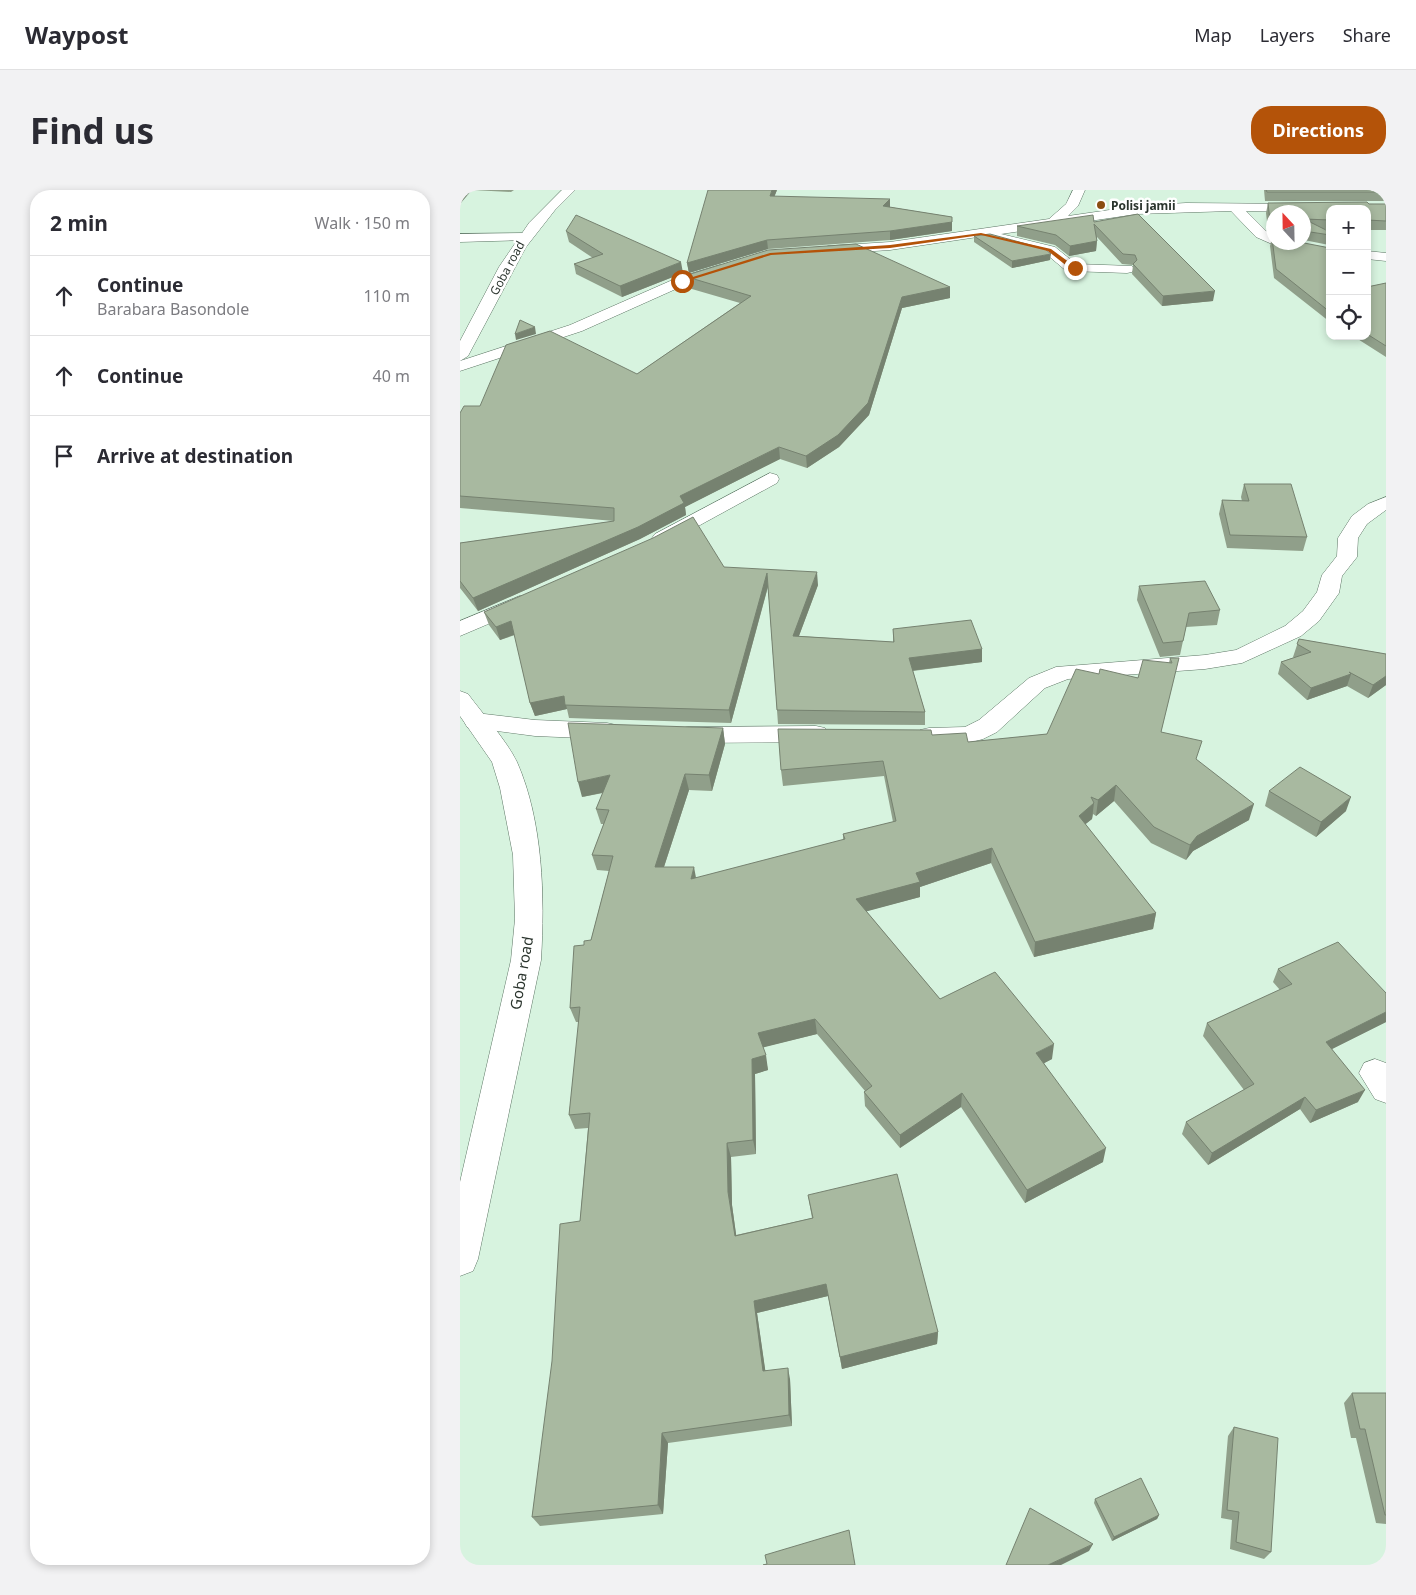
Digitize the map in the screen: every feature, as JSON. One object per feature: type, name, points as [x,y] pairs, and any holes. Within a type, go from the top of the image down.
[{"type":"street","name":"Goba road","points":[[460,356],[524,237],[544,213],[569,190]]},
{"type":"street","points":[[1053,222],[1072,206],[1079,190]]},
{"type":"street","points":[[1186,208],[1187,190]]},
{"type":"street","points":[[1234,207],[1266,236]]},
{"type":"street","points":[[814,251],[890,246],[1128,211],[1234,207],[1320,208]]},
{"type":"street","points":[[981,234],[1050,250],[1069,266],[1075,268],[1127,269]]},
{"type":"street","points":[[460,238],[524,237]]},
{"type":"street","points":[[1371,256],[1386,258]]},
{"type":"street","points":[[460,366],[576,328],[682,281],[729,266]]},
{"type":"street","points":[[648,545],[770,479]]},
{"type":"street","points":[[908,736],[964,736],[974,733],[988,726],[1037,683],[1064,672],[1205,662],[1242,656],[1266,645],[1293,631],[1311,616],[1328,593],[1332,575],[1347,557],[1348,538],[1359,520],[1375,508],[1386,504]]},
{"type":"street","points":[[460,629],[538,594]]},
{"type":"street","name":"Goba road","points":[[460,1258],[526,960],[529,919],[527,855],[513,788],[504,761],[468,710]]},
{"type":"street","points":[[468,710],[535,728],[624,732]]},
{"type":"street","points":[[663,734],[839,734]]},
{"type":"building","points":[[708,190],[772,190],[770,196],[890,199],[883,206],[952,217],[952,222],[890,231],[767,240],[687,263]]},
{"type":"building","points":[[1266,190],[1386,190],[1386,192],[1267,192]]},
{"type":"building","points":[[1367,202],[1369,204],[1386,204],[1386,221],[1371,220],[1371,205],[1326,205],[1326,220],[1311,219],[1311,205],[1268,205],[1268,203]]},
{"type":"building","points":[[1138,214],[1215,291],[1163,296],[1133,264],[1137,260],[1135,255],[1123,254],[1094,224],[1097,241],[1070,246],[1056,235],[1017,226],[1093,215],[1094,222]]},
{"type":"building","points":[[576,215],[681,262],[620,286],[574,264],[603,254],[566,231]]},
{"type":"building","points":[[1311,222],[1326,230],[1326,234],[1311,232]]},
{"type":"building","points":[[990,234],[1045,249],[1051,254],[1012,261],[974,236]]},
{"type":"building","points":[[856,244],[950,287],[902,297],[868,403],[838,435],[806,456],[779,447],[680,496],[684,503],[638,527],[473,598],[460,581],[460,543],[614,521],[614,508],[460,496],[460,413],[464,406],[480,406],[506,345],[550,331],[637,374],[751,296],[684,276],[768,250]]},
{"type":"building","points":[[1311,244],[1326,247],[1326,309],[1276,269],[1274,250],[1311,250]]},
{"type":"building","points":[[1386,283],[1386,346],[1371,337],[1371,286]]},
{"type":"building","points":[[520,320],[535,327],[515,334]]},
{"type":"building","points":[[1244,484],[1291,484],[1307,537],[1230,535],[1222,500],[1249,501]]},
{"type":"building","points":[[693,517],[724,567],[817,572],[793,636],[894,642],[893,629],[971,620],[982,649],[909,658],[925,712],[777,710],[767,573],[729,710],[565,705],[564,696],[530,703],[511,621],[496,627],[484,612],[653,538]]},
{"type":"building","points":[[1205,581],[1220,610],[1189,613],[1183,641],[1163,643],[1139,586]]},
{"type":"building","points":[[1299,639],[1386,654],[1386,676],[1373,685],[1349,672],[1351,674],[1311,688],[1281,662],[1311,652],[1297,644]]},
{"type":"building","points":[[1170,658],[1179,658],[1161,732],[1202,741],[1196,759],[1254,804],[1197,836],[1190,845],[1154,827],[1116,785],[1098,800],[1091,797],[1094,803],[1079,816],[1156,913],[1035,942],[992,848],[916,873],[920,882],[856,899],[940,999],[995,972],[1054,1044],[1036,1053],[1106,1148],[1027,1190],[962,1093],[900,1135],[864,1092],[872,1086],[815,1019],[758,1033],[766,1055],[752,1059],[753,1140],[727,1143],[728,1192],[735,1236],[813,1218],[808,1195],[897,1174],[938,1332],[840,1357],[826,1284],[754,1301],[763,1371],[788,1368],[789,1415],[662,1433],[658,1505],[532,1517],[552,1361],[560,1224],[580,1221],[590,1113],[569,1115],[580,1007],[570,1008],[574,946],[584,945],[584,941],[591,940],[613,856],[592,855],[609,810],[596,809],[610,775],[578,782],[568,723],[723,728],[709,775],[685,774],[655,867],[694,867],[691,879],[845,839],[843,834],[896,821],[883,761],[781,770],[778,729],[931,730],[932,735],[966,733],[968,742],[1047,734],[1076,669],[1099,674],[1100,669],[1138,678],[1143,660],[1172,663]]},
{"type":"building","points":[[1300,767],[1351,797],[1321,822],[1269,791]]},
{"type":"building","points":[[1338,942],[1386,993],[1386,1012],[1326,1042],[1365,1090],[1316,1110],[1305,1097],[1212,1153],[1186,1122],[1254,1084],[1207,1023],[1292,984],[1278,969]]},
{"type":"building","points":[[1352,1393],[1386,1393],[1386,1515],[1365,1429],[1360,1429]]},
{"type":"building","points":[[1234,1427],[1278,1438],[1271,1552],[1236,1542],[1239,1512],[1227,1510]]},
{"type":"building","points":[[1141,1478],[1159,1515],[1114,1537],[1095,1499]]},
{"type":"building","points":[[1030,1508],[1093,1544],[1048,1565],[1006,1565]]},
{"type":"building","points":[[849,1530],[855,1565],[763,1565],[767,1564],[765,1555]]},
{"type":"place","name":"Polisi jamii","points":[[1101,205]]},
{"type":"route","points":[[682,281],[770,254],[890,246],[981,234],[1039,246],[1050,250],[1069,266],[1075,268]]}]
